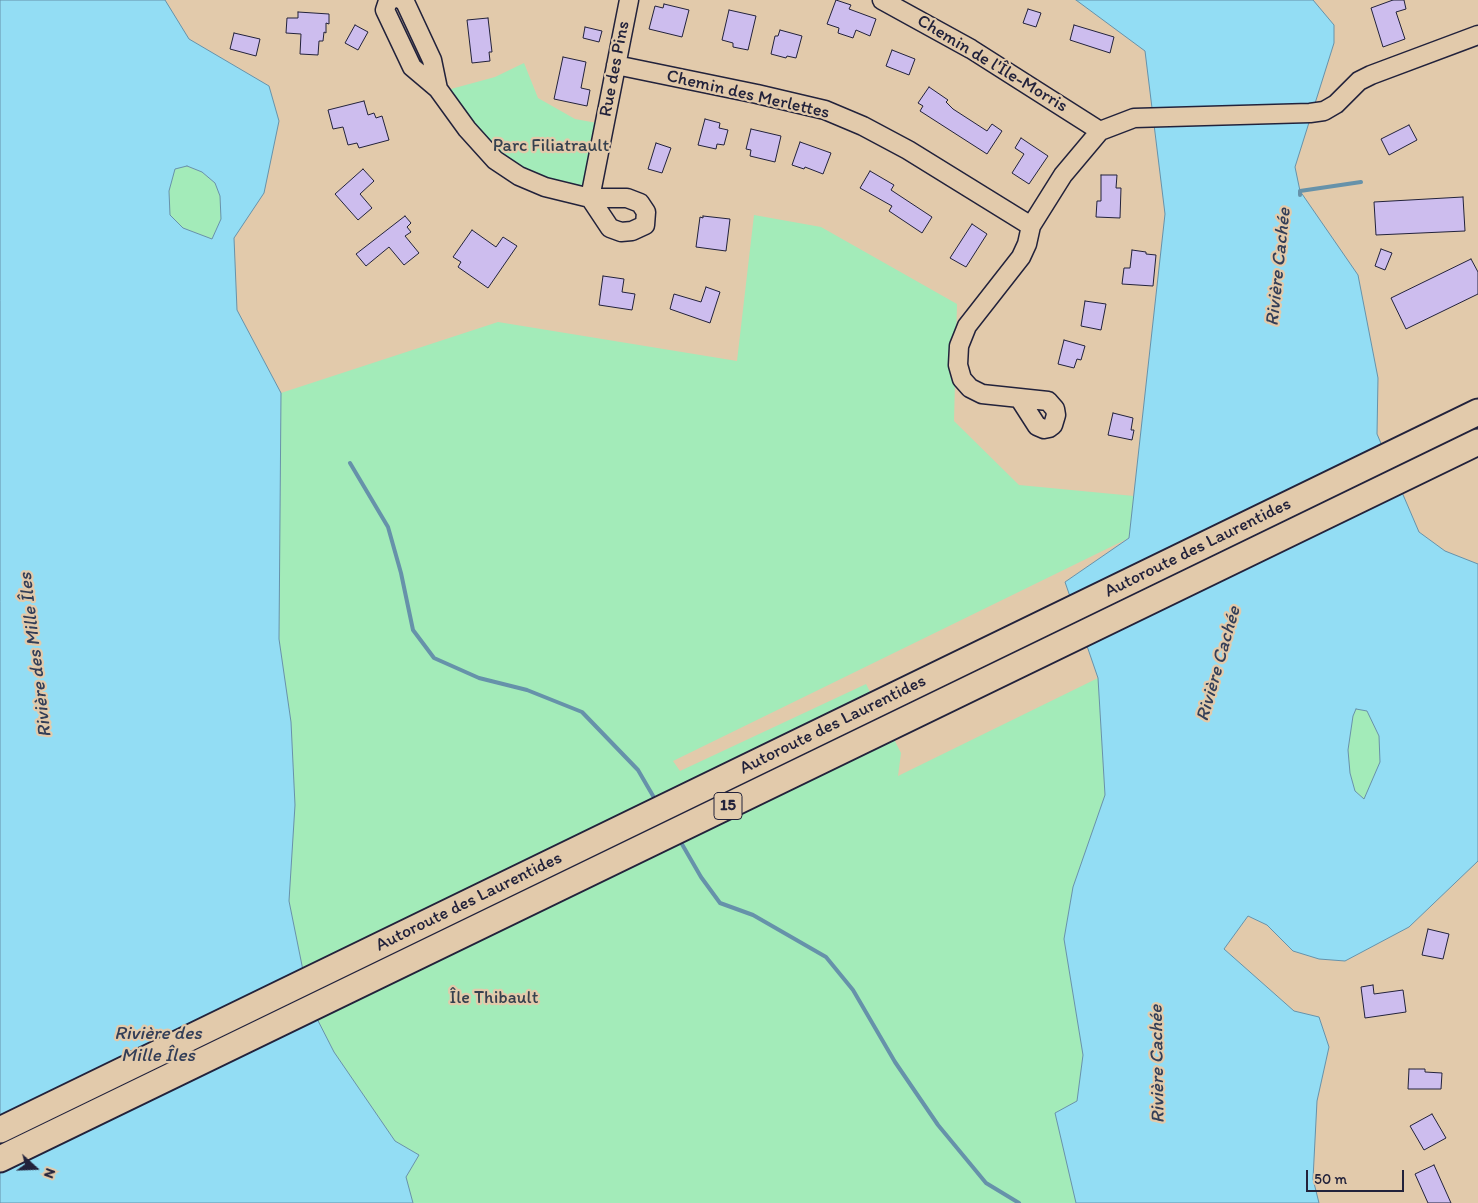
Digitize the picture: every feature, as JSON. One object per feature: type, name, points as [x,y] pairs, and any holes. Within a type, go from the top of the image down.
[{"type":"highway","name":"Autoroute des Laurentides","points":[[0,1130],[1478,412]]},
{"type":"highway","name":"Autoroute des Laurentides","points":[[0,1159],[1478,442]]},
{"type":"street","name":"Rue des Pins","points":[[391,0],[388,1],[385,10],[412,67],[438,89],[467,129],[495,160],[519,176],[546,187],[590,198],[629,0]]},
{"type":"street","name":"Rue des Pins","points":[[402,0],[432,60],[438,89]]},
{"type":"street","name":"Chemin de l'Île-Morris","points":[[882,0],[972,49],[1100,131]]},
{"type":"street","points":[[1019,398],[982,394],[970,388],[962,378],[958,365],[959,346],[967,326],[1021,257],[1027,244],[1031,226],[1063,175],[1100,131],[1134,118],[1324,111],[1332,107],[1359,81],[1373,73],[1478,35]]},
{"type":"street","name":"Chemin des Merlettes","points":[[616,65],[758,94],[825,110],[863,126],[908,150],[1031,226]]},
{"type":"green space","name":"Parc Filiatrault","points":[[524,63],[538,98],[575,119],[597,123],[588,195],[534,179],[470,130],[451,89],[495,77]]},
{"type":"green space","points":[[186,166],[202,172],[215,183],[220,196],[221,219],[212,239],[183,228],[170,215],[169,192],[174,169]]},
{"type":"green space","name":"Île Thibault","points":[[754,215],[821,227],[957,304],[954,421],[1019,485],[1134,496],[1129,538],[673,761],[680,771],[866,684],[901,753],[898,776],[1098,678],[1105,795],[1073,887],[1064,939],[1083,1055],[1077,1101],[1055,1113],[1076,1203],[413,1203],[406,1177],[419,1155],[395,1141],[334,1052],[310,1005],[289,901],[295,805],[291,722],[279,639],[281,393],[498,322],[737,361]]},
{"type":"green space","points":[[1356,709],[1367,711],[1379,736],[1380,762],[1364,799],[1355,791],[1350,773],[1348,750],[1353,715]]},
{"type":"water","name":"Rivière des Mille Îles","points":[[0,0],[165,0],[189,39],[269,86],[279,121],[264,193],[234,238],[237,310],[281,393],[279,639],[291,722],[295,805],[289,901],[310,1005],[334,1052],[395,1141],[419,1155],[406,1177],[413,1203],[0,1203]],"holes":[[[187,166],[202,172],[215,183],[220,196],[221,219],[212,239],[183,228],[170,215],[169,191],[175,169]]]},
{"type":"water","points":[[1076,0],[1313,0],[1334,25],[1334,43],[1295,167],[1300,191],[1358,275],[1378,378],[1377,434],[1419,532],[1445,551],[1478,564],[1478,861],[1409,927],[1345,961],[1319,959],[1293,951],[1267,925],[1248,916],[1224,949],[1294,1011],[1319,1017],[1329,1047],[1317,1101],[1313,1179],[1319,1203],[1076,1203],[1055,1113],[1077,1101],[1083,1055],[1064,939],[1073,887],[1105,795],[1098,678],[1065,582],[1129,538],[1165,214],[1145,51]],"holes":[[[1356,709],[1367,711],[1379,736],[1380,762],[1364,799],[1355,791],[1350,773],[1348,750],[1353,716]]]},
{"type":"building","points":[[836,0],[851,5],[849,9],[876,19],[870,36],[856,30],[853,38],[838,33],[839,28],[827,24]]},
{"type":"building","points":[[1393,0],[1404,0],[1406,9],[1396,12],[1405,39],[1383,47],[1371,8]]},
{"type":"building","points":[[664,4],[689,10],[682,37],[649,29],[655,6],[663,8]]},
{"type":"building","points":[[1028,9],[1041,13],[1036,27],[1023,23]]},
{"type":"building","points":[[729,10],[756,16],[748,50],[733,47],[733,43],[722,40]]},
{"type":"building","points":[[298,12],[329,14],[329,24],[326,23],[326,33],[324,32],[323,41],[319,41],[318,55],[300,54],[301,34],[286,33],[287,18],[298,18]]},
{"type":"building","points":[[488,18],[492,52],[489,52],[490,61],[472,63],[467,20]]},
{"type":"building","points":[[355,25],[368,32],[358,50],[345,43]]},
{"type":"building","points":[[1074,25],[1114,37],[1110,53],[1070,40]]},
{"type":"building","points":[[585,27],[602,31],[599,42],[583,38]]},
{"type":"building","points":[[780,30],[802,36],[796,58],[787,56],[786,58],[771,54],[775,36],[778,36]]},
{"type":"building","points":[[234,33],[260,39],[256,56],[230,49]]},
{"type":"building","points":[[892,50],[915,59],[909,75],[886,66]]},
{"type":"building","points":[[563,57],[586,62],[581,88],[590,90],[587,106],[554,99]]},
{"type":"building","points":[[929,87],[948,100],[946,102],[953,109],[987,131],[992,124],[1002,131],[987,154],[920,111],[923,106],[918,103]]},
{"type":"building","points":[[364,101],[368,115],[374,113],[376,118],[382,116],[389,140],[359,148],[357,143],[348,145],[343,127],[333,129],[328,110]]},
{"type":"building","points":[[705,119],[720,123],[719,128],[728,130],[724,145],[717,144],[716,149],[698,145]]},
{"type":"building","points":[[1409,125],[1417,140],[1389,155],[1381,139]]},
{"type":"building","points":[[751,129],[781,136],[775,162],[750,156],[751,150],[746,149]]},
{"type":"building","points":[[1021,138],[1048,156],[1029,184],[1012,173],[1024,154],[1015,148]]},
{"type":"building","points":[[800,142],[831,153],[823,174],[805,167],[804,169],[792,165]]},
{"type":"building","points":[[656,143],[671,148],[662,173],[648,169]]},
{"type":"building","points":[[363,169],[374,181],[360,194],[372,208],[358,220],[335,194]]},
{"type":"building","points":[[870,171],[894,185],[891,190],[932,217],[922,233],[889,211],[892,206],[860,188]]},
{"type":"building","points":[[1101,175],[1117,175],[1116,188],[1121,188],[1120,218],[1096,217],[1097,201],[1101,201]]},
{"type":"building","points":[[1463,197],[1465,231],[1376,235],[1374,202]]},
{"type":"building","points":[[405,216],[411,223],[407,227],[411,232],[405,236],[419,253],[404,265],[389,247],[366,266],[356,254]]},
{"type":"building","points":[[703,216],[730,219],[726,251],[696,247],[700,217],[703,218]]},
{"type":"building","points":[[972,224],[987,234],[966,267],[950,258]]},
{"type":"building","points":[[472,230],[496,247],[503,237],[517,246],[488,288],[458,267],[461,262],[453,257]]},
{"type":"building","points":[[1381,249],[1392,253],[1385,270],[1375,266]]},
{"type":"building","points":[[1132,250],[1156,255],[1153,286],[1122,284],[1124,268],[1130,268]]},
{"type":"building","points":[[1471,259],[1478,272],[1478,294],[1406,329],[1391,298]]},
{"type":"building","points":[[603,276],[624,279],[622,292],[635,294],[632,310],[599,305]]},
{"type":"building","points":[[706,287],[720,292],[710,323],[670,309],[674,294],[701,302]]},
{"type":"building","points":[[1085,301],[1106,304],[1101,330],[1081,326]]},
{"type":"building","points":[[1064,340],[1085,346],[1081,360],[1077,359],[1074,368],[1058,364]]},
{"type":"building","points":[[1113,413],[1133,418],[1131,430],[1134,430],[1132,440],[1108,435]]},
{"type":"building","points":[[1428,929],[1449,934],[1443,959],[1422,955]]},
{"type":"building","points":[[1373,985],[1374,994],[1403,990],[1406,1012],[1365,1018],[1361,987]]},
{"type":"building","points":[[1409,1069],[1425,1069],[1425,1072],[1442,1073],[1441,1089],[1408,1089]]},
{"type":"building","points":[[1432,1114],[1446,1138],[1424,1150],[1410,1126]]},
{"type":"building","points":[[1434,1165],[1451,1203],[1428,1203],[1415,1174]]},
{"type":"waterway","name":"Rivière Cachée","points":[[1300,195],[1300,191],[1361,182]]},
{"type":"waterway","points":[[350,463],[388,527],[401,573],[413,630],[434,658],[479,678],[527,690],[582,712],[638,770],[656,801]]},
{"type":"waterway","points":[[679,839],[701,877],[720,903],[753,915],[826,957],[853,990],[895,1062],[938,1125],[986,1183],[1019,1203]]}]
